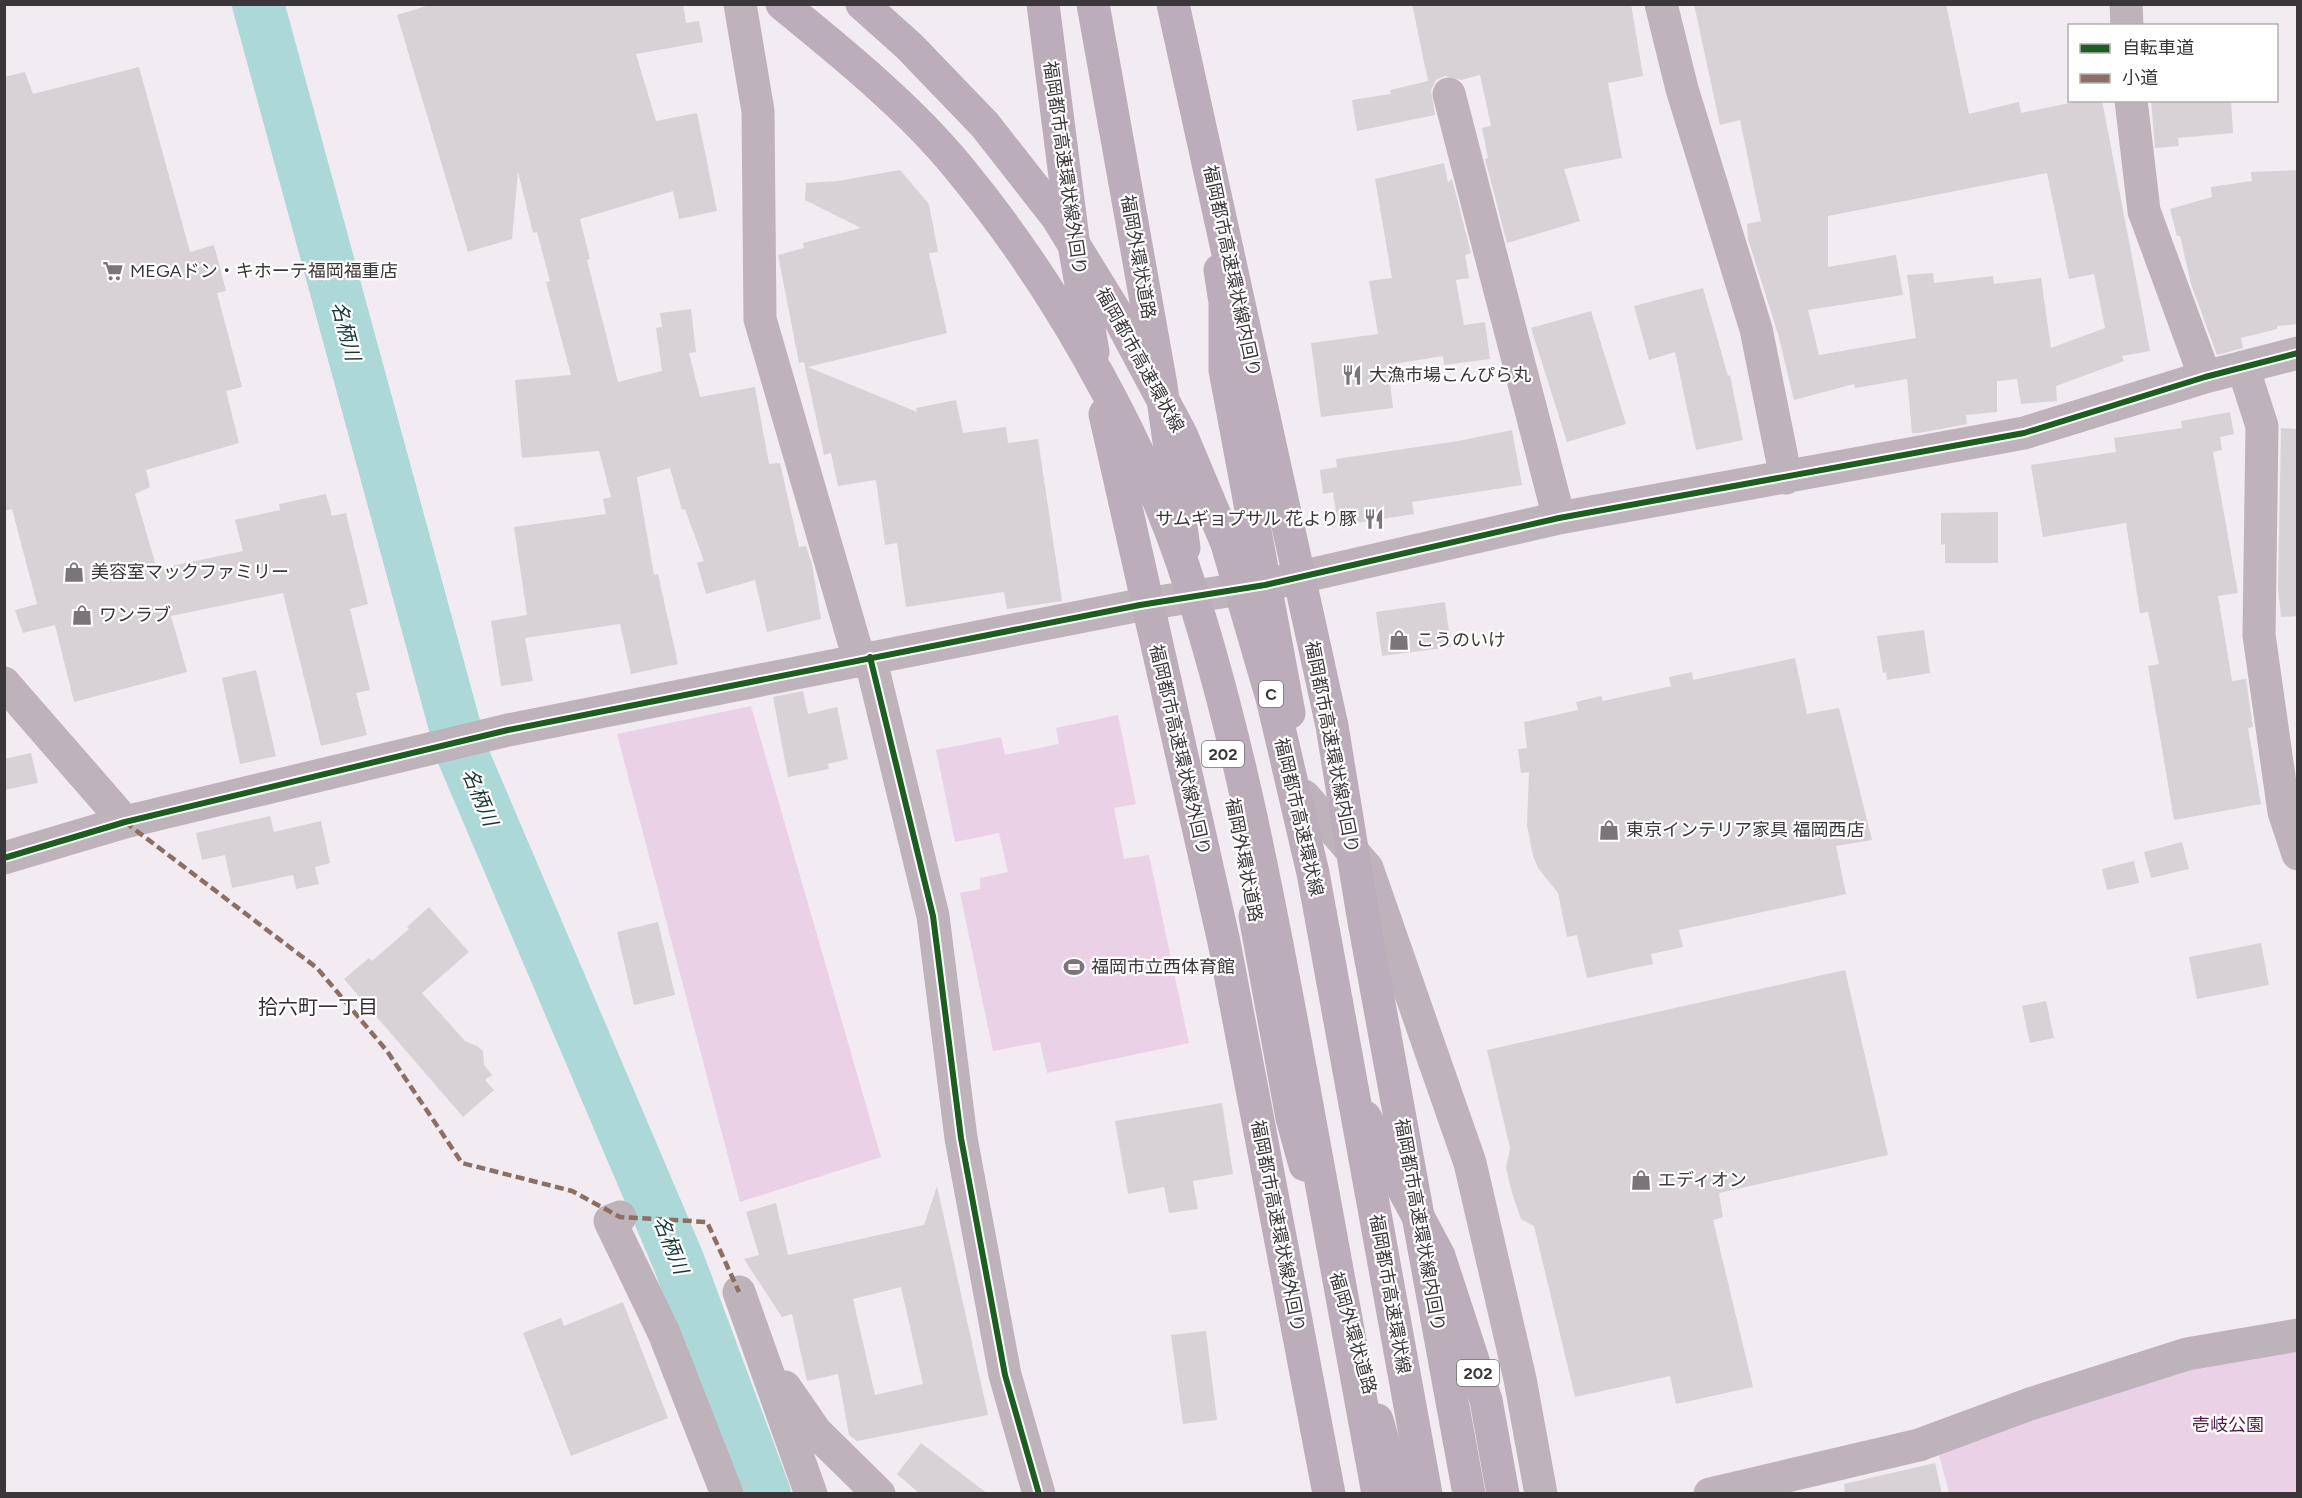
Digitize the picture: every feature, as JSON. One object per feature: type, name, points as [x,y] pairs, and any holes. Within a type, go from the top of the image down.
[{"type":"highway","points":[[782,4],[876,83],[949,156],[1025,255],[1084,352],[1139,457],[1181,560],[1227,712],[1266,882],[1378,1494]]},
{"type":"highway","name":"福岡都市高速環状線","points":[[862,4],[909,46],[985,125],[1057,217],[1119,318],[1181,434],[1227,544],[1272,698],[1312,873],[1426,1494]]},
{"type":"highway","name":"福岡都市高速環状線外回り","points":[[1043,4],[1062,159],[1086,317],[1118,479],[1224,942],[1329,1494]]},
{"type":"highway","name":"福岡外環状道路","points":[[1093,4],[1161,385],[1190,595],[1251,894],[1292,1118],[1398,1494]]},
{"type":"highway","name":"福岡都市高速環状線内回り","points":[[1173,4],[1332,726],[1363,916],[1469,1494]]},
{"type":"highway","name":"福岡外環状道路","points":[[1180,4],[1225,302],[1224,370],[1365,1117],[1407,1494]]},
{"type":"highway","name":"202","points":[[1365,1117],[1438,1256],[1486,1400],[1503,1494]]},
{"type":"street","points":[[740,4],[758,111],[760,319],[864,658],[933,916],[969,1183],[1005,1375],[1039,1494]]},
{"type":"street","points":[[1660,4],[1683,89],[1756,329],[1786,478]]},
{"type":"street","points":[[2126,4],[2127,24]]},
{"type":"street","points":[[1449,94],[1558,518]]},
{"type":"street","points":[[2131,102],[2144,211],[2205,377]]},
{"type":"street","points":[[4,858],[125,822],[508,730],[1190,595],[1265,585],[1558,518],[2024,433],[2205,377],[2298,353]]},
{"type":"street","points":[[2243,367],[2262,426],[2259,635],[2284,812],[2298,854]]},
{"type":"street","points":[[4,683],[125,822]]},
{"type":"street","points":[[1304,796],[1367,868],[1470,1163],[1520,1379],[1541,1494]]},
{"type":"street","points":[[620,1217],[610,1221],[664,1333],[727,1494]]},
{"type":"street","points":[[739,1292],[811,1494]]},
{"type":"street","points":[[1710,1494],[1919,1444],[2030,1404],[2187,1354],[2298,1335]]},
{"type":"street","points":[[759,1348],[816,1432],[879,1494]]},
{"type":"green space","points":[[751,706],[881,1157],[740,1202],[617,734]]},
{"type":"green space","name":"福岡市立西体育館","points":[[1118,715],[1136,804],[1114,808],[1124,859],[1149,855],[1189,1043],[1047,1073],[1040,1042],[993,1051],[960,893],[980,889],[980,878],[1008,872],[999,833],[955,842],[936,750],[1001,737],[1005,755],[1059,744],[1056,728]]},
{"type":"green space","name":"壱岐公園","points":[[2297,1344],[2297,1493],[1949,1493],[1937,1447],[2190,1362]]},
{"type":"building","points":[[433,4],[683,4],[686,23],[699,21],[703,42],[636,54],[656,121],[697,113],[717,211],[679,219],[673,191],[580,219],[590,259],[587,260],[618,382],[662,371],[656,328],[662,327],[660,313],[691,309],[696,352],[689,353],[700,397],[755,387],[769,464],[780,463],[799,547],[806,546],[812,564],[821,619],[767,632],[755,580],[706,594],[697,563],[704,561],[685,509],[682,510],[670,468],[637,477],[654,575],[658,574],[678,664],[631,674],[620,624],[525,638],[533,681],[501,686],[491,621],[527,615],[514,527],[606,514],[603,499],[611,497],[599,451],[522,458],[515,380],[571,375],[546,282],[550,281],[537,232],[533,233],[518,172],[512,239],[468,252],[397,15]]},
{"type":"building","points":[[1412,4],[1631,4],[1643,76],[1608,83],[1622,158],[1564,169],[1580,221],[1507,243],[1485,159],[1488,158],[1482,128],[1491,126],[1480,75],[1461,80],[1445,76],[1436,80],[1431,90],[1435,115],[1357,131],[1352,100],[1391,94],[1390,90],[1428,81]]},
{"type":"building","points":[[1694,4],[1946,4],[1969,114],[2019,102],[2021,113],[2074,102],[2102,102],[2150,351],[2122,356],[2124,361],[2056,386],[2057,401],[2021,404],[2017,379],[1997,381],[1997,412],[1966,415],[1967,424],[1919,433],[1912,433],[1907,379],[1855,388],[1854,384],[1794,400],[1778,334],[1748,239],[1747,224],[1761,221],[1740,120],[1720,125]],"holes":[[[2047,173],[2069,279],[2094,274],[2105,328],[2051,348],[2041,278],[1994,284],[1993,276],[1934,283],[1933,273],[1907,275],[1916,338],[1819,355],[1808,310],[1903,295],[1896,255],[1828,267],[1828,216]]]},
{"type":"building","name":"MEGAドン・キホーテ福岡福重店","points":[[139,67],[190,252],[214,245],[226,291],[217,293],[242,387],[226,391],[239,443],[146,470],[150,487],[135,494],[157,569],[243,551],[235,520],[280,510],[279,504],[326,494],[332,516],[346,513],[368,604],[350,609],[370,690],[356,693],[367,735],[321,746],[283,593],[171,616],[187,672],[74,702],[55,625],[23,633],[15,610],[37,604],[12,509],[4,511],[4,77],[25,72],[33,94]]},
{"type":"building","points":[[2151,102],[2231,102],[2233,133],[2178,138],[2179,146],[2155,148]]},
{"type":"building","points":[[1444,163],[1448,182],[1452,179],[1471,253],[1465,255],[1469,278],[1456,280],[1464,325],[1485,322],[1490,359],[1444,365],[1443,356],[1388,365],[1393,408],[1321,417],[1311,343],[1378,334],[1369,281],[1392,278],[1375,179]]},
{"type":"building","points":[[900,170],[929,204],[938,252],[929,253],[947,333],[808,367],[917,412],[916,408],[956,400],[963,433],[1006,427],[1008,443],[1038,439],[1062,601],[1007,609],[1004,592],[906,607],[897,543],[885,545],[876,480],[838,486],[831,453],[824,455],[804,362],[799,363],[778,255],[804,248],[803,243],[861,228],[805,200],[806,183],[838,181]]},
{"type":"building","points":[[2298,170],[2298,324],[2277,326],[2277,329],[2241,338],[2243,348],[2217,355],[2191,284],[2180,236],[2177,236],[2170,209],[2212,197],[2211,187],[2252,181],[2251,172]]},
{"type":"building","points":[[1703,288],[1728,376],[1730,375],[1743,440],[1696,450],[1675,352],[1649,360],[1634,306]]},
{"type":"building","points":[[1591,311],[1626,424],[1567,442],[1531,328]]},
{"type":"building","points":[[2230,412],[2234,434],[2220,437],[2222,450],[2213,452],[2238,593],[2218,596],[2232,681],[2246,679],[2253,727],[2248,728],[2261,804],[2174,820],[2148,666],[2159,664],[2148,612],[2140,613],[2126,523],[2043,537],[2031,465],[2116,452],[2114,438],[2182,428],[2181,421]]},
{"type":"building","points":[[2281,428],[2298,429],[2298,616],[2281,617],[2278,589]]},
{"type":"building","points":[[1512,430],[1522,485],[1412,502],[1414,514],[1338,526],[1333,492],[1323,494],[1320,470],[1337,467],[1336,459],[1458,441]]},
{"type":"building","points":[[1998,512],[1998,563],[1945,563],[1945,544],[1941,545],[1941,513]]},
{"type":"building","points":[[1445,602],[1451,647],[1382,656],[1376,612]]},
{"type":"building","points":[[1924,630],[1930,673],[1887,680],[1886,672],[1883,673],[1877,636]]},
{"type":"building","points":[[1795,658],[1807,714],[1839,708],[1872,840],[1836,846],[1846,894],[1679,930],[1683,947],[1651,954],[1653,964],[1587,978],[1577,935],[1567,937],[1558,893],[1538,868],[1533,856],[1527,825],[1529,772],[1521,773],[1518,749],[1527,748],[1524,722],[1578,710],[1576,702],[1601,696],[1603,701],[1671,686],[1669,677],[1692,672],[1693,680]]},
{"type":"building","points":[[256,670],[276,756],[240,764],[222,678]]},
{"type":"building","points":[[803,691],[808,714],[837,707],[848,759],[828,764],[829,769],[788,777],[773,697]]},
{"type":"building","points":[[31,753],[38,783],[4,790],[4,759]]},
{"type":"building","points":[[270,816],[274,832],[321,821],[330,863],[315,867],[319,884],[296,889],[293,875],[232,888],[225,855],[202,860],[196,833]]},
{"type":"building","points":[[2182,842],[2189,869],[2151,878],[2144,852]]},
{"type":"building","points":[[2134,861],[2139,883],[2107,890],[2102,869]]},
{"type":"building","points":[[429,907],[469,952],[422,993],[465,1041],[483,1051],[484,1065],[492,1075],[485,1080],[494,1090],[463,1117],[344,979],[369,958],[372,961],[409,929],[407,927]]},
{"type":"building","points":[[658,922],[675,995],[634,1005],[617,932]]},
{"type":"building","points":[[2261,943],[2269,985],[2197,999],[2189,957]]},
{"type":"building","name":"エディオン","points":[[1845,970],[1888,1155],[1719,1193],[1723,1217],[1713,1220],[1753,1387],[1676,1404],[1670,1376],[1575,1397],[1534,1226],[1521,1219],[1512,1193],[1506,1168],[1510,1148],[1487,1050]]},
{"type":"building","points":[[2046,1001],[2054,1038],[2030,1043],[2022,1006]]},
{"type":"building","points":[[1222,1103],[1233,1174],[1193,1181],[1198,1209],[1169,1213],[1164,1187],[1128,1194],[1115,1121]]},
{"type":"building","points":[[937,1186],[988,1415],[857,1441],[849,1435],[838,1374],[807,1381],[792,1314],[782,1317],[744,1259],[759,1255],[746,1212],[776,1203],[788,1255],[924,1225]],"holes":[[[901,1287],[923,1384],[875,1395],[853,1299]]]},
{"type":"building","points":[[623,1302],[668,1418],[571,1456],[523,1333],[561,1318],[564,1326]]},
{"type":"building","points":[[1206,1331],[1217,1420],[1183,1424],[1171,1335]]},
{"type":"building","points":[[921,1443],[988,1494],[920,1494],[897,1474]]},
{"type":"building","points":[[1935,1463],[1942,1494],[1845,1494],[1844,1484]]},
{"type":"waterway","name":"名柄川","points":[[258,4],[462,753],[678,1260],[765,1494]]},
{"type":"marked path","points":[[125,822],[317,968],[387,1051],[462,1163],[572,1191],[620,1217],[707,1222],[739,1292]]},
{"type":"cycle path","points":[[4,858],[125,822],[508,730],[1140,605],[1265,585],[1559,518],[2024,433],[2205,377],[2298,353]]},
{"type":"cycle path","points":[[870,657],[933,916],[961,1138],[1005,1375],[1039,1494]]},
{"type":"place","name":"MEGAドン・キホーテ福岡福重店","points":[[113,271]]},
{"type":"place","name":"大漁市場こんぴら丸","points":[[1352,375]]},
{"type":"place","name":"サムギョプサル 花より豚","points":[[1374,519]]},
{"type":"place","name":"美容室マックファミリー","points":[[74,572]]},
{"type":"place","name":"ワンラブ","points":[[82,615]]},
{"type":"place","name":"こうのいけ","points":[[1399,640]]},
{"type":"place","name":"東京インテリア家具 福岡西店","points":[[1609,830]]},
{"type":"place","name":"福岡市立西体育館","points":[[1074,967]]},
{"type":"place","name":"エディオン","points":[[1641,1180]]},
{"type":"district","name":"拾六町一丁目","points":[[318,1007]]}]
